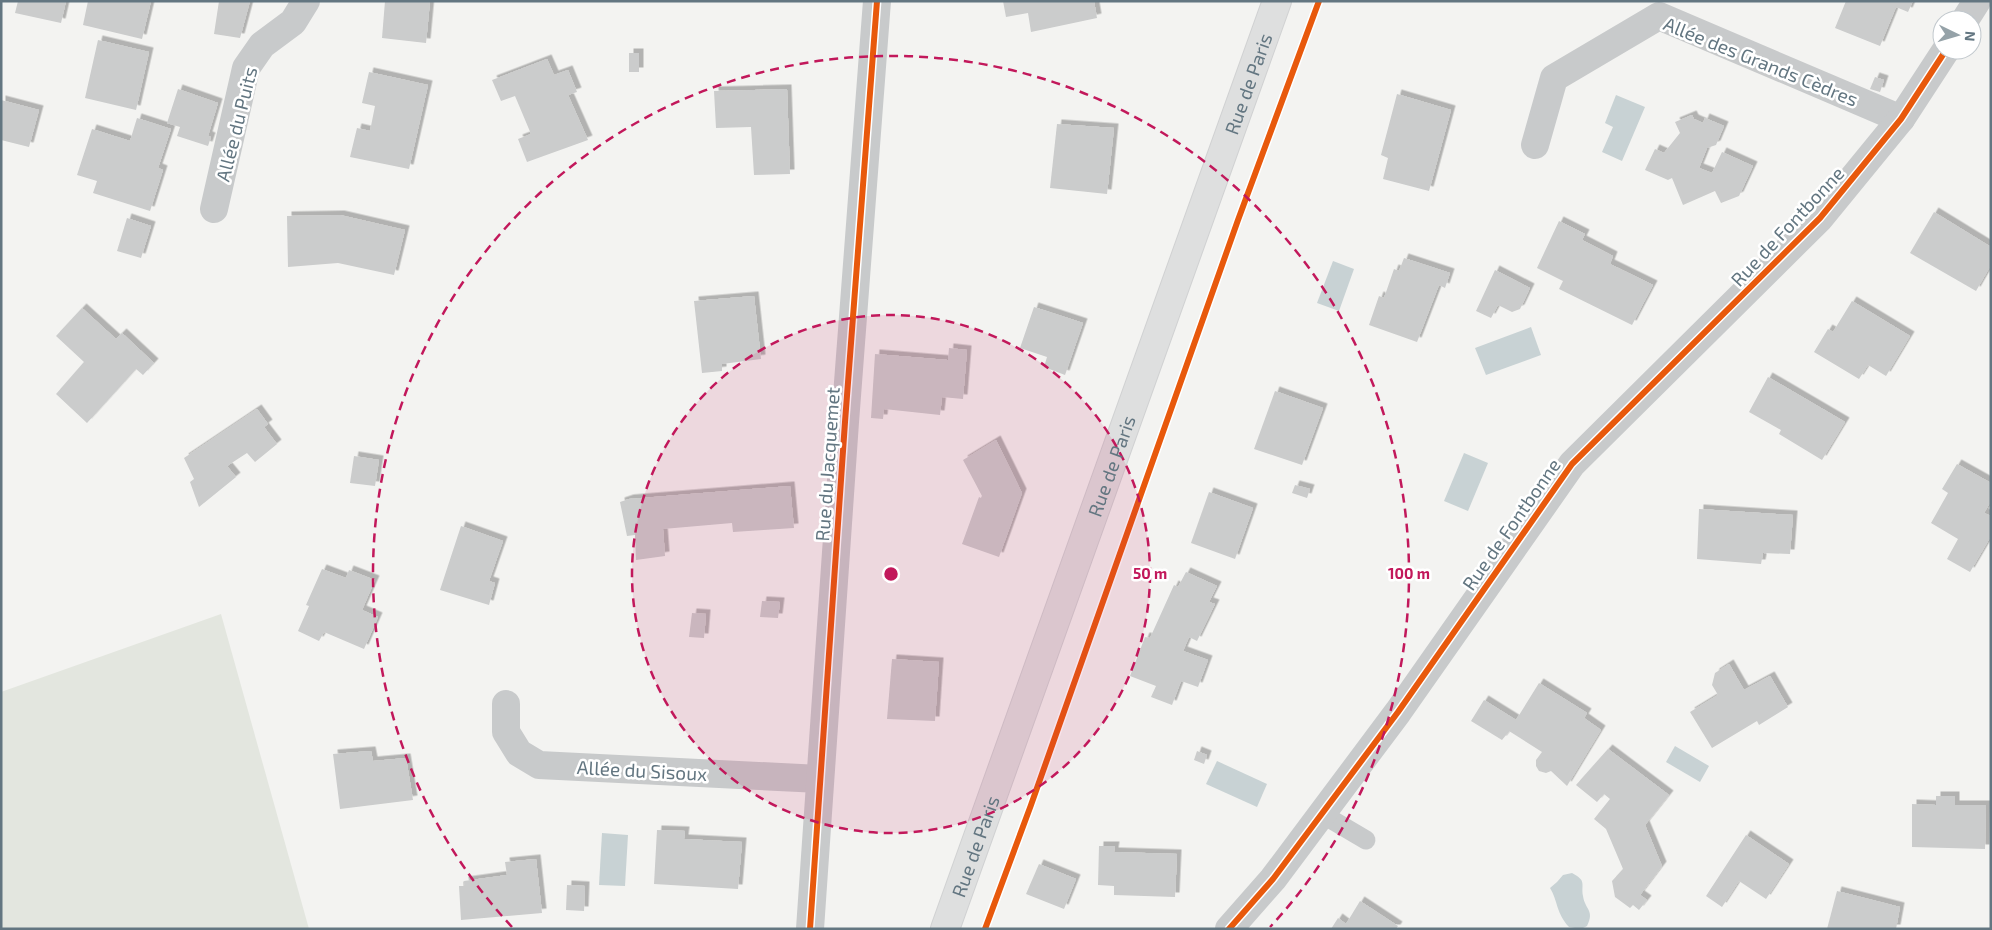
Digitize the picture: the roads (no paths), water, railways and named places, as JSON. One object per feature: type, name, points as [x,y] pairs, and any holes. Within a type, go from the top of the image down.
[{"type":"main road","name":"Rue de Paris","points":[[945,929],[1277,1]]},
{"type":"street","name":"Allée du Puits","points":[[214,209],[246,68],[262,44],[293,22],[306,1]]},
{"type":"street","name":"Rue du Jacquemet","points":[[810,929],[877,1]]},
{"type":"street","name":"Allée des Grands Cèdres","points":[[1535,145],[1554,78],[1659,16],[1901,119]]},
{"type":"street","name":"Rue de Fontbonne","points":[[1229,929],[1273,879],[1398,712],[1572,464],[1820,218],[1901,119],[1939,60]]},
{"type":"street","name":"Allée du Sisoux","points":[[506,704],[506,732],[519,753],[539,765],[820,779]]},
{"type":"lane","points":[[1322,814],[1366,840]]}]
